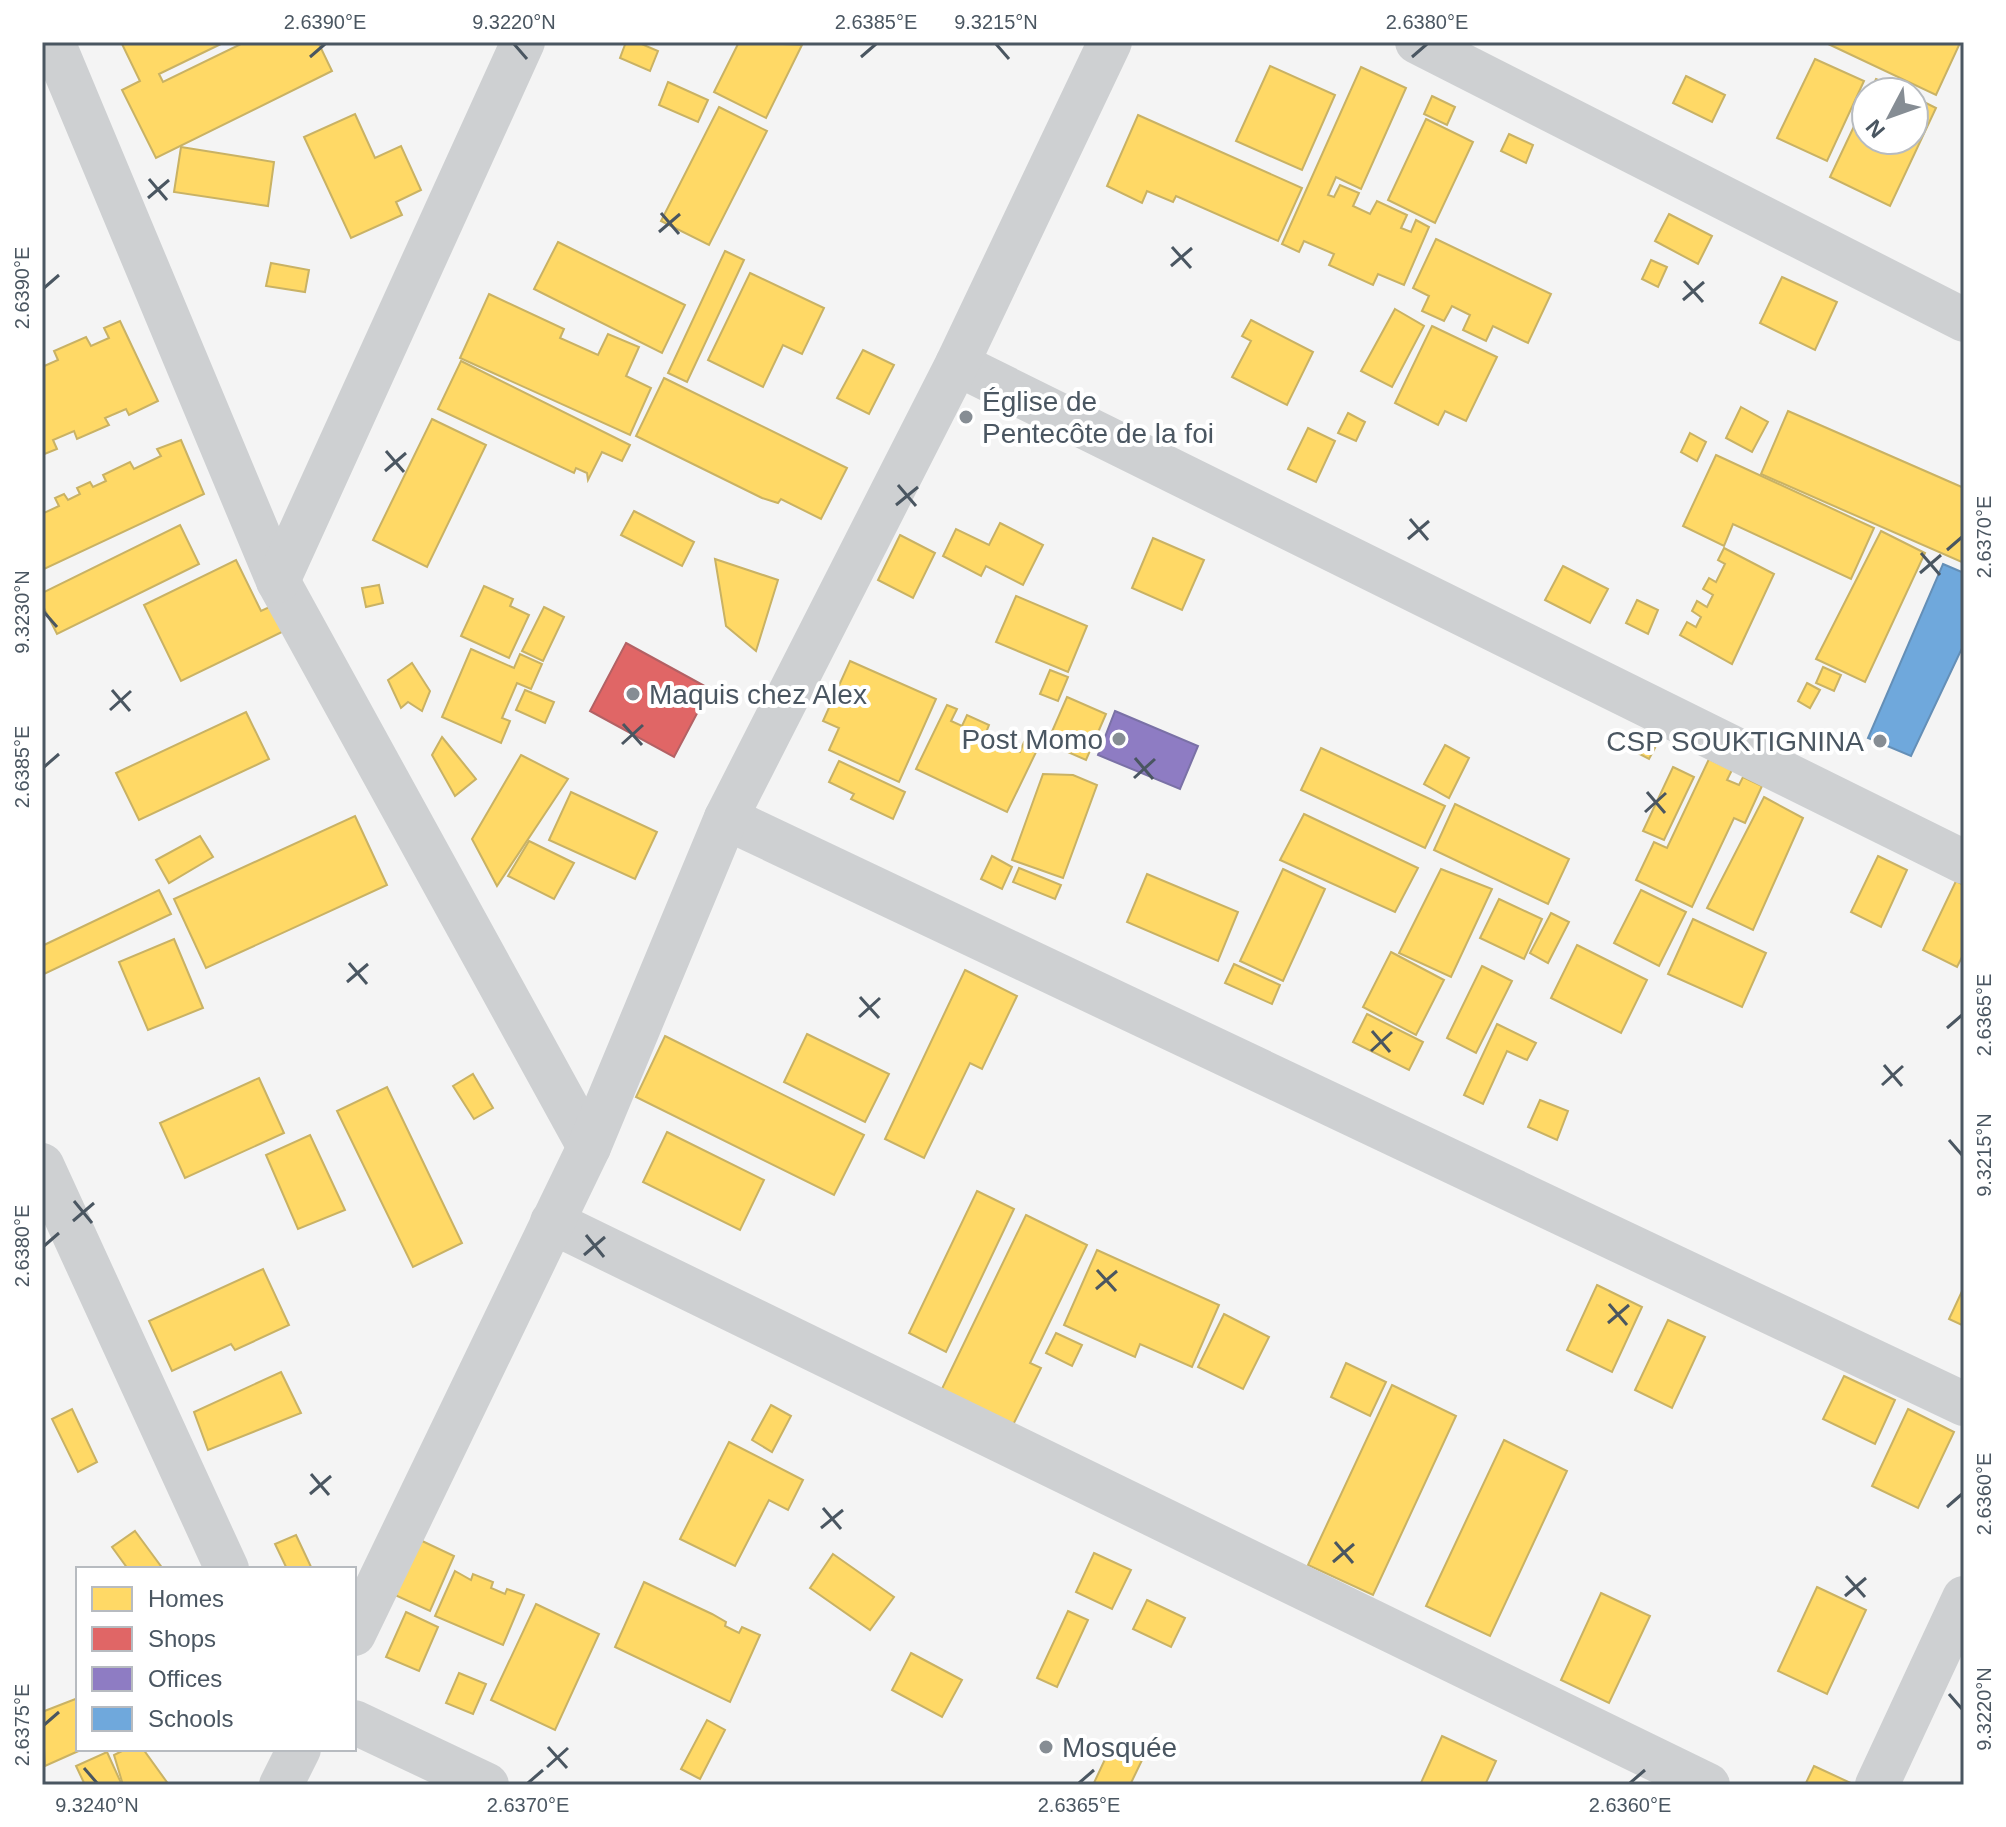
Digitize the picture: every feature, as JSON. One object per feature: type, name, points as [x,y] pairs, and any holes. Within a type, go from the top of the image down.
[{"type":"street","points":[[53,42],[278,581],[589,1147]]},
{"type":"street","points":[[278,581],[523,42]]},
{"type":"street","points":[[356,1630],[589,1147],[726,818],[957,364],[1110,42]]},
{"type":"street","points":[[1417,42],[1964,320]]},
{"type":"street","points":[[957,364],[1964,862]]},
{"type":"street","points":[[726,818],[1964,1404]]},
{"type":"street","points":[[42,1165],[226,1567]]},
{"type":"street","points":[[552,1222],[1708,1785]]},
{"type":"street","points":[[1877,1785],[1964,1598]]},
{"type":"street","points":[[356,1723],[487,1785]]},
{"type":"street","points":[[281,1785],[298,1751]]},
{"type":"building: Homes","points":[[121,42],[225,42],[159,74],[163,82],[245,42],[318,42],[332,71],[156,158],[122,90],[140,81]]},
{"type":"building: Homes","points":[[626,42],[637,42],[658,51],[650,71],[620,58]]},
{"type":"building: Homes","points":[[739,42],[802,45],[766,118],[714,92]]},
{"type":"building: Homes","points":[[1824,42],[1960,43],[1936,95],[1930,92],[1930,76],[1896,76]]},
{"type":"building: Homes","points":[[1815,59],[1853,76],[1850,76],[1850,111],[1827,161],[1777,138]]},
{"type":"building: Homes","points":[[1270,66],[1335,95],[1302,170],[1236,141]]},
{"type":"building: Homes","points":[[1361,67],[1406,88],[1361,189],[1336,177],[1328,195],[1334,197],[1340,185],[1359,193],[1353,206],[1370,214],[1377,201],[1407,215],[1401,228],[1411,232],[1416,220],[1429,227],[1404,285],[1378,274],[1373,285],[1329,265],[1334,254],[1304,241],[1299,252],[1282,244]]},
{"type":"building: Homes","points":[[1686,76],[1725,95],[1712,122],[1673,103]]},
{"type":"building: Homes","points":[[668,82],[708,100],[698,122],[659,105]]},
{"type":"building: Homes","points":[[1432,96],[1455,107],[1447,125],[1424,114]]},
{"type":"building: Homes","points":[[1930,105],[1936,108],[1930,121]]},
{"type":"building: Homes","points":[[719,107],[767,131],[709,245],[661,221]]},
{"type":"building: Homes","points":[[355,114],[375,158],[401,146],[421,190],[396,202],[402,215],[351,238],[304,137]]},
{"type":"building: Homes","points":[[1138,115],[1302,188],[1278,241],[1176,196],[1173,202],[1147,191],[1142,203],[1107,186]]},
{"type":"building: Homes","points":[[1426,119],[1473,142],[1435,223],[1388,200]]},
{"type":"building: Homes","points":[[1509,134],[1533,145],[1526,163],[1501,151]]},
{"type":"building: Homes","points":[[1850,135],[1850,156],[1913,156],[1890,206],[1830,177]]},
{"type":"building: Homes","points":[[181,147],[274,162],[268,206],[174,192]]},
{"type":"building: Homes","points":[[1669,214],[1712,236],[1698,264],[1655,241]]},
{"type":"building: Homes","points":[[1436,239],[1551,294],[1528,343],[1493,326],[1486,341],[1463,330],[1470,315],[1452,306],[1444,321],[1422,311],[1429,296],[1413,288]]},
{"type":"building: Homes","points":[[558,242],[685,305],[662,353],[534,289]]},
{"type":"building: Homes","points":[[725,251],[744,260],[687,382],[668,373]]},
{"type":"building: Homes","points":[[1651,260],[1667,267],[1658,287],[1642,279]]},
{"type":"building: Homes","points":[[271,263],[309,270],[305,292],[266,286]]},
{"type":"building: Homes","points":[[750,273],[824,308],[802,354],[783,345],[763,387],[708,360]]},
{"type":"building: Homes","points":[[1782,277],[1837,302],[1815,350],[1760,323]]},
{"type":"building: Homes","points":[[489,294],[564,329],[560,338],[598,355],[608,334],[639,347],[626,376],[651,388],[630,435],[460,358]]},
{"type":"building: Homes","points":[[1395,309],[1424,326],[1392,387],[1361,371]]},
{"type":"building: Homes","points":[[1251,320],[1313,352],[1287,405],[1232,377],[1251,341],[1242,336]]},
{"type":"building: Homes","points":[[120,321],[158,401],[129,415],[126,409],[105,418],[109,425],[77,439],[74,431],[53,440],[57,449],[42,455],[42,367],[58,360],[54,351],[86,337],[91,346],[109,338],[104,328]]},
{"type":"building: Homes","points":[[1432,326],[1497,357],[1466,421],[1445,411],[1438,425],[1395,403]]},
{"type":"building: Homes","points":[[863,350],[894,365],[869,414],[837,398]]},
{"type":"building: Homes","points":[[461,361],[630,445],[622,461],[602,452],[588,480],[587,473],[576,468],[574,473],[438,409]]},
{"type":"building: Homes","points":[[664,378],[847,468],[821,519],[781,499],[778,503],[762,498],[636,436]]},
{"type":"building: Homes","points":[[1741,407],[1768,422],[1752,452],[1726,438]]},
{"type":"building: Homes","points":[[1788,411],[1964,488],[1964,563],[1761,474]]},
{"type":"building: Homes","points":[[1348,413],[1365,422],[1356,441],[1338,433]]},
{"type":"building: Homes","points":[[432,419],[486,445],[427,567],[373,540]]},
{"type":"building: Homes","points":[[1308,428],[1335,441],[1316,482],[1288,469]]},
{"type":"building: Homes","points":[[1690,433],[1706,442],[1697,461],[1681,452]]},
{"type":"building: Homes","points":[[181,440],[204,494],[42,570],[42,509],[44,513],[59,506],[55,498],[64,494],[68,500],[80,494],[77,488],[90,482],[93,487],[106,481],[103,475],[130,462],[134,469],[161,456],[157,449]]},
{"type":"building: Homes","points":[[1716,455],[1874,528],[1851,579],[1733,524],[1724,546],[1683,526]]},
{"type":"building: Homes","points":[[634,511],[694,542],[682,566],[621,535]]},
{"type":"building: Homes","points":[[1000,523],[1043,545],[1023,585],[986,566],[981,576],[943,556],[956,529],[989,545]]},
{"type":"building: Homes","points":[[180,525],[199,564],[57,634],[42,604],[42,593]]},
{"type":"building: Homes","points":[[1881,531],[1925,553],[1865,682],[1816,659]]},
{"type":"building: Homes","points":[[900,535],[935,553],[913,598],[878,580]]},
{"type":"building: Homes","points":[[1153,538],[1204,560],[1182,610],[1132,588]]},
{"type":"building: Homes","points":[[1724,548],[1774,574],[1732,664],[1680,635],[1687,622],[1696,627],[1701,617],[1692,611],[1697,601],[1707,607],[1713,595],[1703,589],[1709,578],[1716,582],[1725,564],[1718,560]]},
{"type":"building: Homes","points":[[715,559],[778,580],[756,651],[726,626]]},
{"type":"building: Homes","points":[[236,560],[261,611],[276,604],[288,629],[181,681],[144,605]]},
{"type":"building: Homes","points":[[1563,566],[1608,589],[1590,623],[1545,600]]},
{"type":"building: Homes","points":[[379,585],[383,603],[366,607],[362,588]]},
{"type":"building: Homes","points":[[484,586],[513,599],[510,606],[529,615],[509,658],[461,636]]},
{"type":"building: Homes","points":[[1016,596],[1087,626],[1068,672],[996,642]]},
{"type":"building: Homes","points":[[1637,600],[1658,610],[1648,634],[1626,623]]},
{"type":"building: Homes","points":[[544,607],[564,617],[543,661],[522,651]]},
{"type":"building: Homes","points":[[471,649],[514,668],[520,654],[542,664],[531,689],[517,683],[502,718],[510,721],[501,743],[442,717]]},
{"type":"building: Homes","points":[[850,661],[936,699],[899,782],[829,750],[839,728],[823,721]]},
{"type":"building: Homes","points":[[412,663],[430,691],[422,711],[408,702],[401,708],[388,680]]},
{"type":"building: Homes","points":[[1823,667],[1841,675],[1834,691],[1816,683]]},
{"type":"building: Homes","points":[[1050,670],[1068,677],[1058,701],[1040,694]]},
{"type":"building: Homes","points":[[1807,683],[1820,690],[1810,708],[1798,701]]},
{"type":"building: Homes","points":[[525,690],[554,702],[545,723],[516,710]]},
{"type":"building: Homes","points":[[1067,697],[1106,714],[1086,760],[1047,743]]},
{"type":"building: Homes","points":[[947,705],[957,709],[951,721],[962,726],[967,715],[989,725],[985,735],[1000,742],[1004,732],[1014,737],[1009,747],[1020,752],[1024,742],[1038,748],[1007,812],[916,769]]},
{"type":"building: Homes","points":[[246,712],[269,759],[139,820],[116,773]]},
{"type":"building: Homes","points":[[442,737],[476,779],[455,796],[432,755]]},
{"type":"building: Homes","points":[[1633,737],[1655,748],[1649,759],[1628,748]]},
{"type":"building: Homes","points":[[1445,745],[1469,758],[1449,798],[1424,784]]},
{"type":"building: Homes","points":[[1321,748],[1445,806],[1425,848],[1301,790]]},
{"type":"building: Homes","points":[[521,755],[568,779],[497,886],[472,839]]},
{"type":"building: Homes","points":[[1709,759],[1732,770],[1727,780],[1739,785],[1743,777],[1762,786],[1745,823],[1734,818],[1692,907],[1636,880],[1654,842],[1667,848]]},
{"type":"building: Homes","points":[[839,761],[905,792],[893,819],[851,799],[854,794],[829,782]]},
{"type":"building: Homes","points":[[1673,767],[1694,777],[1664,840],[1643,831]]},
{"type":"building: Homes","points":[[1043,774],[1073,775],[1097,785],[1063,878],[1012,860]]},
{"type":"building: Homes","points":[[571,792],[657,832],[635,879],[549,840]]},
{"type":"building: Homes","points":[[1764,797],[1803,818],[1753,930],[1707,908]]},
{"type":"building: Homes","points":[[1455,804],[1569,859],[1548,904],[1434,850]]},
{"type":"building: Homes","points":[[1304,814],[1418,868],[1395,912],[1280,860]]},
{"type":"building: Homes","points":[[355,816],[387,885],[206,968],[174,899]]},
{"type":"building: Homes","points":[[200,836],[213,857],[169,883],[156,860]]},
{"type":"building: Homes","points":[[529,841],[574,863],[554,899],[508,876]]},
{"type":"building: Homes","points":[[992,856],[1012,867],[1002,889],[981,879]]},
{"type":"building: Homes","points":[[1878,856],[1907,870],[1881,927],[1851,912]]},
{"type":"building: Homes","points":[[1019,868],[1061,885],[1055,899],[1013,882]]},
{"type":"building: Homes","points":[[1283,869],[1325,889],[1283,981],[1240,961]]},
{"type":"building: Homes","points":[[1441,869],[1492,889],[1451,977],[1399,953]]},
{"type":"building: Homes","points":[[1147,874],[1238,912],[1218,961],[1127,922]]},
{"type":"building: Homes","points":[[1956,881],[1964,885],[1964,953],[1957,967],[1923,950]]},
{"type":"building: Homes","points":[[159,890],[171,914],[42,975],[42,946]]},
{"type":"building: Homes","points":[[1641,890],[1686,912],[1659,966],[1614,943]]},
{"type":"building: Homes","points":[[1499,899],[1542,919],[1524,959],[1480,938]]},
{"type":"building: Homes","points":[[1551,913],[1569,922],[1548,963],[1530,953]]},
{"type":"building: Homes","points":[[1693,919],[1766,953],[1742,1007],[1668,974]]},
{"type":"building: Homes","points":[[174,939],[203,1008],[148,1030],[119,962]]},
{"type":"building: Homes","points":[[1577,945],[1647,980],[1621,1033],[1551,998]]},
{"type":"building: Homes","points":[[1391,952],[1444,980],[1416,1035],[1363,1007]]},
{"type":"building: Homes","points":[[1234,964],[1280,985],[1272,1004],[1225,983]]},
{"type":"building: Homes","points":[[1482,966],[1512,981],[1476,1053],[1447,1038]]},
{"type":"building: Homes","points":[[965,970],[1017,996],[982,1069],[970,1063],[924,1158],[885,1139]]},
{"type":"building: Homes","points":[[1367,1014],[1423,1042],[1409,1070],[1353,1042]]},
{"type":"building: Homes","points":[[1497,1024],[1536,1043],[1527,1060],[1507,1051],[1483,1104],[1464,1095]]},
{"type":"building: Homes","points":[[807,1034],[889,1074],[865,1122],[784,1082]]},
{"type":"building: Homes","points":[[665,1036],[864,1135],[834,1195],[636,1097]]},
{"type":"building: Homes","points":[[473,1074],[493,1108],[474,1119],[453,1086]]},
{"type":"building: Homes","points":[[259,1078],[284,1133],[185,1178],[160,1123]]},
{"type":"building: Homes","points":[[387,1087],[462,1243],[413,1267],[337,1111]]},
{"type":"building: Homes","points":[[1540,1100],[1568,1111],[1557,1140],[1528,1127]]},
{"type":"building: Homes","points":[[667,1132],[764,1180],[740,1230],[643,1182]]},
{"type":"building: Homes","points":[[310,1135],[345,1210],[298,1229],[266,1155]]},
{"type":"building: Homes","points":[[977,1191],[1014,1209],[946,1352],[909,1333]]},
{"type":"building: Homes","points":[[1026,1215],[1087,1245],[1030,1363],[1041,1368],[1011,1429],[939,1395]]},
{"type":"building: Homes","points":[[1097,1250],[1219,1305],[1192,1367],[1140,1344],[1135,1357],[1064,1325]]},
{"type":"building: Homes","points":[[263,1269],[289,1325],[235,1350],[231,1344],[172,1371],[149,1321]]},
{"type":"building: Homes","points":[[1597,1285],[1642,1307],[1612,1372],[1567,1350]]},
{"type":"building: Homes","points":[[1964,1287],[1964,1326],[1949,1319]]},
{"type":"building: Homes","points":[[1224,1314],[1269,1337],[1243,1389],[1198,1367]]},
{"type":"building: Homes","points":[[1668,1320],[1705,1337],[1672,1408],[1635,1390]]},
{"type":"building: Homes","points":[[1056,1333],[1082,1345],[1072,1366],[1046,1353]]},
{"type":"building: Homes","points":[[1346,1363],[1386,1382],[1370,1416],[1331,1397]]},
{"type":"building: Homes","points":[[281,1372],[301,1413],[208,1450],[194,1412]]},
{"type":"building: Homes","points":[[1844,1376],[1895,1400],[1875,1444],[1823,1419]]},
{"type":"building: Homes","points":[[1392,1385],[1456,1416],[1373,1595],[1308,1565]]},
{"type":"building: Homes","points":[[771,1405],[791,1416],[772,1452],[752,1440]]},
{"type":"building: Homes","points":[[72,1409],[97,1462],[78,1472],[52,1419]]},
{"type":"building: Homes","points":[[1908,1409],[1954,1432],[1918,1508],[1872,1486]]},
{"type":"building: Homes","points":[[1504,1440],[1567,1471],[1490,1636],[1426,1606]]},
{"type":"building: Homes","points":[[729,1442],[803,1480],[788,1510],[769,1500],[735,1566],[680,1539]]},
{"type":"building: Homes","points":[[135,1531],[162,1567],[127,1567],[112,1547]]},
{"type":"building: Homes","points":[[296,1535],[311,1567],[286,1567],[275,1544]]},
{"type":"building: Homes","points":[[420,1540],[454,1556],[430,1611],[395,1595]]},
{"type":"building: Homes","points":[[1094,1553],[1131,1570],[1112,1609],[1076,1592]]},
{"type":"building: Homes","points":[[833,1554],[894,1597],[870,1630],[810,1588]]},
{"type":"building: Homes","points":[[455,1571],[471,1580],[473,1574],[493,1582],[491,1588],[505,1594],[507,1589],[524,1595],[503,1645],[435,1616]]},
{"type":"building: Homes","points":[[644,1582],[712,1614],[739,1633],[742,1627],[760,1635],[730,1702],[615,1647]]},
{"type":"building: Homes","points":[[1817,1587],[1866,1610],[1827,1694],[1778,1671]]},
{"type":"building: Homes","points":[[1601,1593],[1650,1616],[1609,1703],[1561,1680]]},
{"type":"building: Homes","points":[[1147,1600],[1185,1618],[1171,1647],[1133,1629]]},
{"type":"building: Homes","points":[[536,1604],[599,1634],[555,1730],[491,1700]]},
{"type":"building: Homes","points":[[1068,1611],[1088,1620],[1057,1687],[1037,1678]]},
{"type":"building: Homes","points":[[406,1612],[438,1627],[419,1671],[386,1657]]},
{"type":"building: Homes","points":[[911,1653],[962,1680],[942,1717],[892,1690]]},
{"type":"building: Homes","points":[[459,1673],[486,1684],[473,1714],[446,1703]]},
{"type":"building: Homes","points":[[76,1699],[76,1751],[79,1751],[45,1766],[42,1712]]},
{"type":"building: Homes","points":[[707,1720],[725,1730],[700,1779],[681,1769]]},
{"type":"building: Homes","points":[[1442,1736],[1496,1761],[1485,1785],[1420,1785]]},
{"type":"building: Homes","points":[[1113,1742],[1144,1756],[1130,1785],[1093,1785]]},
{"type":"building: Homes","points":[[122,1751],[144,1751],[169,1785],[123,1785],[114,1755]]},
{"type":"building: Homes","points":[[107,1752],[122,1785],[85,1785],[76,1766]]},
{"type":"building: Homes","points":[[1814,1766],[1855,1785],[1805,1785]]},
{"type":"building: Shops","points":[[626,643],[710,689],[674,757],[590,711]]},
{"type":"building: Offices","points":[[1115,711],[1198,746],[1180,789],[1098,755]]},
{"type":"building: Schools","points":[[1943,564],[1964,573],[1964,644],[1911,756],[1868,738]]},
{"type":"place","name":"Église de Pentecôte de la foi","points":[[966,417]]},
{"type":"place","name":"Maquis chez Alex","points":[[633,694]]},
{"type":"place","name":"Post Momo","points":[[1119,739]]},
{"type":"place","name":"CSP SOUKTIGNINA","points":[[1880,741]]},
{"type":"place","name":"Mosquée","points":[[1046,1747]]}]
